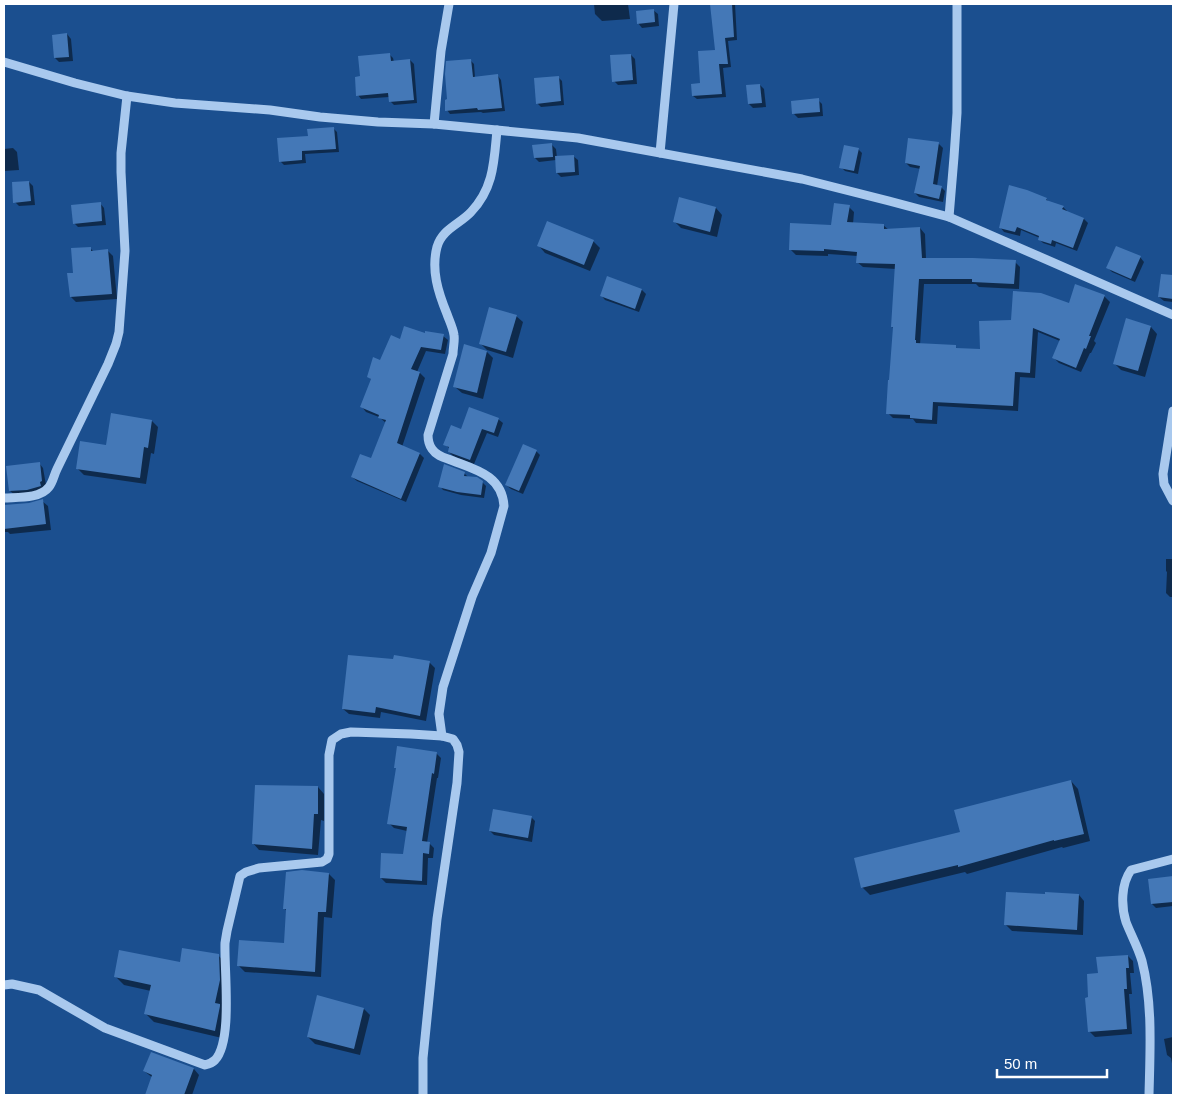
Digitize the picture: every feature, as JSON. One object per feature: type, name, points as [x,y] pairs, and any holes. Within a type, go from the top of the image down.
[{"type":"street","points":[[434,124],[441,51],[450,4]]},
{"type":"street","points":[[660,154],[674,4]]},
{"type":"street","points":[[949,217],[957,113],[956,4]]},
{"type":"street","points":[[4,62],[127,96],[174,104],[270,110],[378,122],[434,124],[551,134],[802,179],[890,200],[949,217],[1173,315]]},
{"type":"street","points":[[4,498],[40,494],[50,486],[116,344],[120,319],[125,251],[121,152],[127,96]]},
{"type":"street","points":[[442,736],[438,714],[443,687],[472,597],[491,553],[504,506],[500,489],[495,482],[481,472],[439,456],[433,451],[428,441],[428,434],[453,354],[454,343],[451,325],[438,292],[435,259],[437,245],[442,236],[447,230],[470,214],[485,193],[493,170],[497,130]]},
{"type":"street","points":[[1173,412],[1163,474],[1164,484],[1173,501]]},
{"type":"street","points":[[4,985],[12,984],[39,990],[105,1028],[205,1065],[210,1064],[216,1060],[220,1053],[225,1036],[227,931],[240,876],[259,868],[322,862],[327,858],[329,854],[329,755],[332,740],[340,734],[352,732],[442,736],[453,739],[459,752],[457,783],[437,919],[423,1058],[423,1095]]},
{"type":"street","points":[[1149,1095],[1149,1001],[1142,962],[1126,922],[1123,888],[1131,870],[1173,859]]},
{"type":"building","points":[[710,4],[732,4],[734,37],[725,38],[728,64],[719,64],[722,94],[692,96],[691,84],[700,83],[698,51],[715,50]]},
{"type":"building","points":[[654,9],[655,22],[637,24],[636,11]]},
{"type":"building","points":[[67,33],[69,57],[54,58],[52,35]]},
{"type":"building","points":[[390,53],[391,61],[410,59],[414,100],[389,102],[388,93],[356,96],[355,77],[360,76],[358,56]]},
{"type":"building","points":[[631,54],[633,80],[612,82],[610,55]]},
{"type":"building","points":[[471,59],[473,77],[498,74],[502,108],[445,111],[445,100],[447,99],[446,61]]},
{"type":"building","points":[[559,76],[561,101],[536,104],[534,78]]},
{"type":"building","points":[[760,84],[762,103],[748,104],[746,85]]},
{"type":"building","points":[[819,98],[820,112],[792,114],[791,101]]},
{"type":"building","points":[[334,127],[336,149],[302,151],[302,160],[279,162],[277,138],[308,136],[307,129]]},
{"type":"building","points":[[908,138],[939,142],[933,184],[942,186],[939,199],[914,193],[920,166],[905,163]]},
{"type":"building","points":[[552,143],[553,157],[534,158],[532,145]]},
{"type":"building","points":[[844,145],[859,148],[854,171],[839,168]]},
{"type":"building","points":[[574,155],[575,172],[556,173],[555,156]]},
{"type":"building","points":[[29,181],[31,201],[13,203],[12,182]]},
{"type":"building","points":[[1009,185],[1047,198],[1046,200],[1064,206],[1062,209],[1084,218],[1073,248],[1052,240],[1051,244],[1038,240],[1039,236],[1017,227],[1015,232],[999,228]]},
{"type":"building","points":[[679,197],[716,207],[710,232],[673,222]]},
{"type":"building","points":[[101,202],[102,221],[73,224],[71,205]]},
{"type":"building","points":[[834,203],[850,205],[847,222],[884,224],[884,229],[920,227],[922,258],[1016,260],[1014,284],[972,282],[972,279],[919,279],[916,343],[956,345],[956,348],[980,349],[979,321],[1011,320],[1013,291],[1041,293],[1069,303],[1075,284],[1105,295],[1086,349],[1084,348],[1076,368],[1052,358],[1060,339],[1033,328],[1030,373],[1015,372],[1013,406],[933,402],[932,420],[910,418],[910,415],[886,414],[893,327],[891,327],[895,264],[856,263],[857,252],[824,249],[824,251],[789,250],[790,223],[831,225]]},
{"type":"building","points":[[547,221],[594,240],[584,265],[537,246]]},
{"type":"building","points":[[1116,246],[1141,256],[1131,279],[1106,268]]},
{"type":"building","points":[[91,247],[91,251],[108,249],[112,294],[70,297],[67,273],[73,273],[71,248]]},
{"type":"building","points":[[1161,274],[1173,275],[1173,299],[1158,297]]},
{"type":"building","points":[[607,276],[642,289],[635,309],[600,296]]},
{"type":"building","points":[[489,307],[517,315],[506,352],[479,344]]},
{"type":"building","points":[[1126,318],[1151,326],[1138,371],[1113,364]]},
{"type":"building","points":[[404,326],[425,333],[425,331],[444,334],[441,350],[421,347],[411,369],[420,372],[397,443],[420,453],[401,499],[351,477],[360,454],[371,458],[386,420],[378,418],[379,415],[360,407],[371,379],[367,377],[373,357],[380,360],[391,335],[400,339]]},
{"type":"building","points":[[464,344],[487,351],[477,393],[453,387]]},
{"type":"building","points":[[469,407],[499,418],[494,433],[482,429],[470,460],[448,452],[449,447],[443,445],[451,425],[461,429]]},
{"type":"building","points":[[111,413],[152,420],[148,448],[144,447],[140,478],[76,469],[80,441],[106,445]]},
{"type":"building","points":[[523,444],[537,450],[519,491],[505,485]]},
{"type":"building","points":[[40,462],[41,486],[27,490],[9,491],[6,466]]},
{"type":"building","points":[[444,464],[465,472],[464,476],[477,477],[483,481],[481,495],[438,487]]},
{"type":"building","points":[[43,499],[46,524],[4,529],[4,505],[29,503]]},
{"type":"building","points":[[348,655],[393,659],[394,655],[430,661],[420,716],[376,707],[375,713],[342,709]]},
{"type":"building","points":[[397,746],[437,752],[422,841],[430,842],[429,854],[423,853],[422,881],[380,878],[381,853],[403,854],[407,827],[387,824],[396,768],[394,768]]},
{"type":"building","points":[[1071,780],[1084,834],[1054,840],[958,867],[958,865],[861,888],[854,858],[960,832],[954,810]]},
{"type":"building","points":[[255,785],[318,786],[318,814],[314,814],[312,849],[252,844]]},
{"type":"building","points":[[493,809],[532,816],[528,838],[489,831]]},
{"type":"building","points":[[302,870],[329,873],[326,912],[318,912],[315,972],[237,966],[239,940],[284,943],[286,909],[283,909],[286,872]]},
{"type":"building","points":[[1173,876],[1173,902],[1151,904],[1148,879]]},
{"type":"building","points":[[1006,892],[1079,894],[1077,930],[1004,925]]},
{"type":"building","points":[[182,948],[219,954],[220,980],[215,1003],[220,1004],[220,1006],[215,1031],[144,1014],[151,985],[114,977],[119,950],[180,962]]},
{"type":"building","points":[[1128,955],[1129,968],[1126,968],[1127,989],[1124,989],[1127,1029],[1088,1032],[1085,998],[1088,997],[1087,974],[1098,973],[1096,957]]},
{"type":"building","points":[[317,995],[364,1008],[354,1049],[307,1037]]},
{"type":"building","points":[[151,1052],[194,1068],[184,1095],[145,1095],[152,1075],[143,1071]]}]
